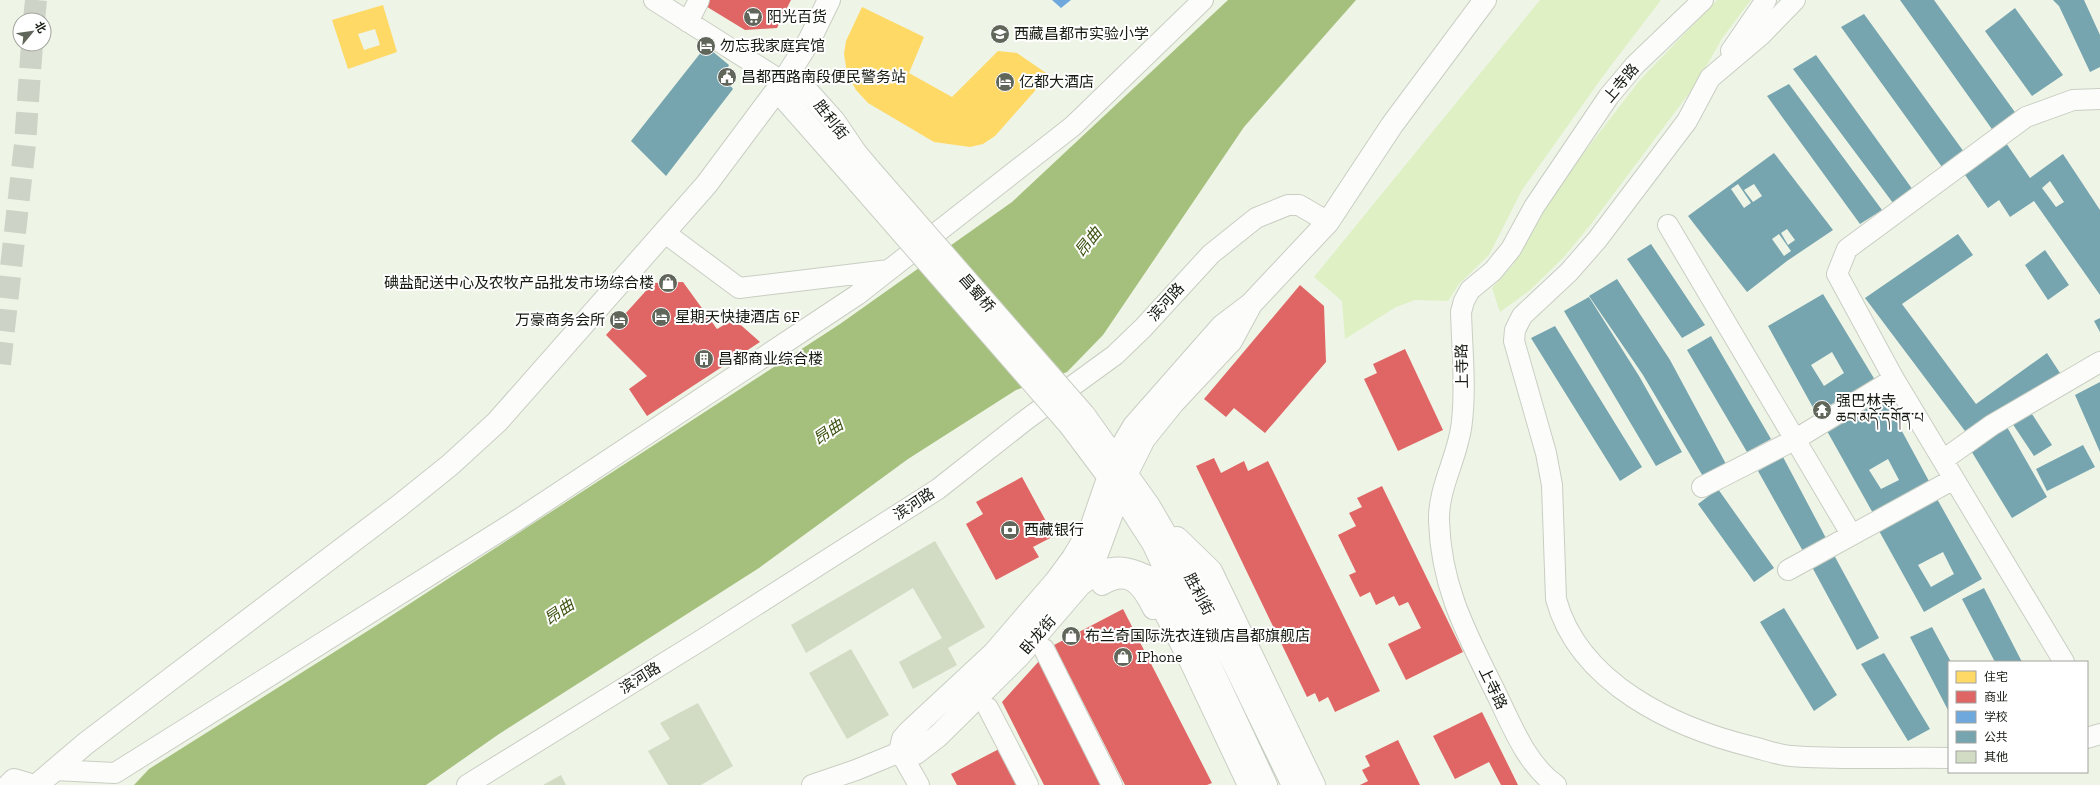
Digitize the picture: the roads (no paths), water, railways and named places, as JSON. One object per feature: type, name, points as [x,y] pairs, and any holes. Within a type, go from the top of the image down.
[{"type":"main road","points":[[37,785],[96,735],[399,506],[450,465],[498,422],[706,185],[783,81],[809,41],[829,0]]},
{"type":"main road","points":[[1117,475],[1130,431],[1222,326],[1251,304],[1328,222],[1392,125],[1485,0]]},
{"type":"main road","name":"胜利街","points":[[783,81],[834,121],[855,152],[864,177]]},
{"type":"main road","name":"昌蜀桥","points":[[864,177],[1076,420]]},
{"type":"main road","name":"胜利街","points":[[1076,420],[1117,475],[1158,520],[1198,590],[1293,785]]},
{"type":"main road","name":"胜利街","points":[[1117,475],[1153,543],[1184,607],[1266,785]]},
{"type":"main road","name":"卧龙街","points":[[1117,475],[1095,559],[1079,586],[1018,658],[938,736],[916,753],[900,752],[903,740],[908,732],[994,653],[1035,606],[1073,558],[1091,528],[1117,475]]},
{"type":"main road","points":[[1158,520],[1211,571],[1314,785]]},
{"type":"main road","points":[[1079,586],[1101,571],[1110,568],[1124,568],[1146,576],[1175,594],[1184,607]]},
{"type":"main road","points":[[1146,576],[1191,662],[1249,785]]},
{"type":"main road","points":[[9,785],[14,780],[31,785]]},
{"type":"street","points":[[654,0],[783,81]]},
{"type":"street","points":[[688,22],[699,0]]},
{"type":"street","points":[[54,770],[114,773],[516,521],[857,296],[1073,126],[1203,0]]},
{"type":"street","name":"上寺路","points":[[1556,785],[1534,762],[1518,738],[1462,623],[1450,595],[1444,571],[1439,520],[1441,499],[1447,474],[1457,446],[1462,422],[1460,312],[1470,290],[1493,271],[1511,249],[1534,207],[1609,96],[1635,65],[1703,0]]},
{"type":"street","points":[[1766,0],[1710,78],[1687,121],[1597,240],[1569,272],[1522,316],[1515,330],[1514,341],[1546,453],[1552,485],[1554,506],[1554,581],[1561,617],[1568,632],[1580,648],[1611,681],[1655,709],[1684,724],[1722,739],[1790,756],[1948,758]]},
{"type":"street","points":[[1710,78],[1761,35],[1795,0]]},
{"type":"street","points":[[2063,661],[1894,379],[1837,274],[1847,249],[2026,117],[2073,100],[2100,99]]},
{"type":"street","name":"滨河路","points":[[467,785],[723,626],[938,489],[1027,419],[1115,355],[1143,328],[1211,254],[1256,218],[1288,205],[1298,205],[1328,222]]},
{"type":"street","points":[[1668,225],[1851,534]]},
{"type":"street","points":[[664,233],[739,288],[890,270]]},
{"type":"street","points":[[1943,460],[1992,425],[2100,362]]},
{"type":"street","points":[[1702,487],[1796,439],[1894,379]]},
{"type":"street","points":[[1788,570],[1851,534],[1954,479]]},
{"type":"street","points":[[1102,585],[1114,578],[1125,578],[1134,582],[1147,596],[1238,785]]},
{"type":"street","points":[[1044,649],[1112,785]]},
{"type":"street","points":[[988,708],[1028,785]]},
{"type":"street","points":[[2088,738],[2100,734]]},
{"type":"street","points":[[900,752],[919,785]]},
{"type":"street","name":"卧龙街","points":[[812,785],[856,770],[900,752]]},
{"type":"water","name":"昂曲","points":[[1228,0],[1356,0],[1244,127],[1103,335],[1067,372],[1016,390],[908,459],[759,568],[499,734],[426,785],[134,785],[149,769],[377,625],[840,324],[1012,202]]},
{"type":"tunnel","points":[[35,12],[36,0]]},
{"type":"tunnel","points":[[0,364],[25,144],[31,52]]},
{"type":"place","name":"阳光百货","points":[[753,17]]},
{"type":"place","name":"西藏昌都市实验小学","points":[[1000,34]]},
{"type":"place","name":"勿忘我家庭宾馆","points":[[706,46]]},
{"type":"place","name":"昌都西路南段便民警务站","points":[[727,77]]},
{"type":"place","name":"亿都大酒店","points":[[1005,82]]},
{"type":"place","name":"碘盐配送中心及农牧产品批发市场综合楼","points":[[668,283]]},
{"type":"place","name":"星期天快捷酒店 6F","points":[[661,317]]},
{"type":"place","name":"万豪商务会所","points":[[619,320]]},
{"type":"place","name":"昌都商业综合楼","points":[[704,359]]},
{"type":"place","name":"强巴林寺 ཆབ་མདོ་དགོན་པ","points":[[1822,410]]},
{"type":"place","name":"西藏银行","points":[[1010,530]]},
{"type":"place","name":"布兰奇国际洗衣连锁店昌都旗舰店","points":[[1071,636]]},
{"type":"place","name":"IPhone","points":[[1123,657]]}]
